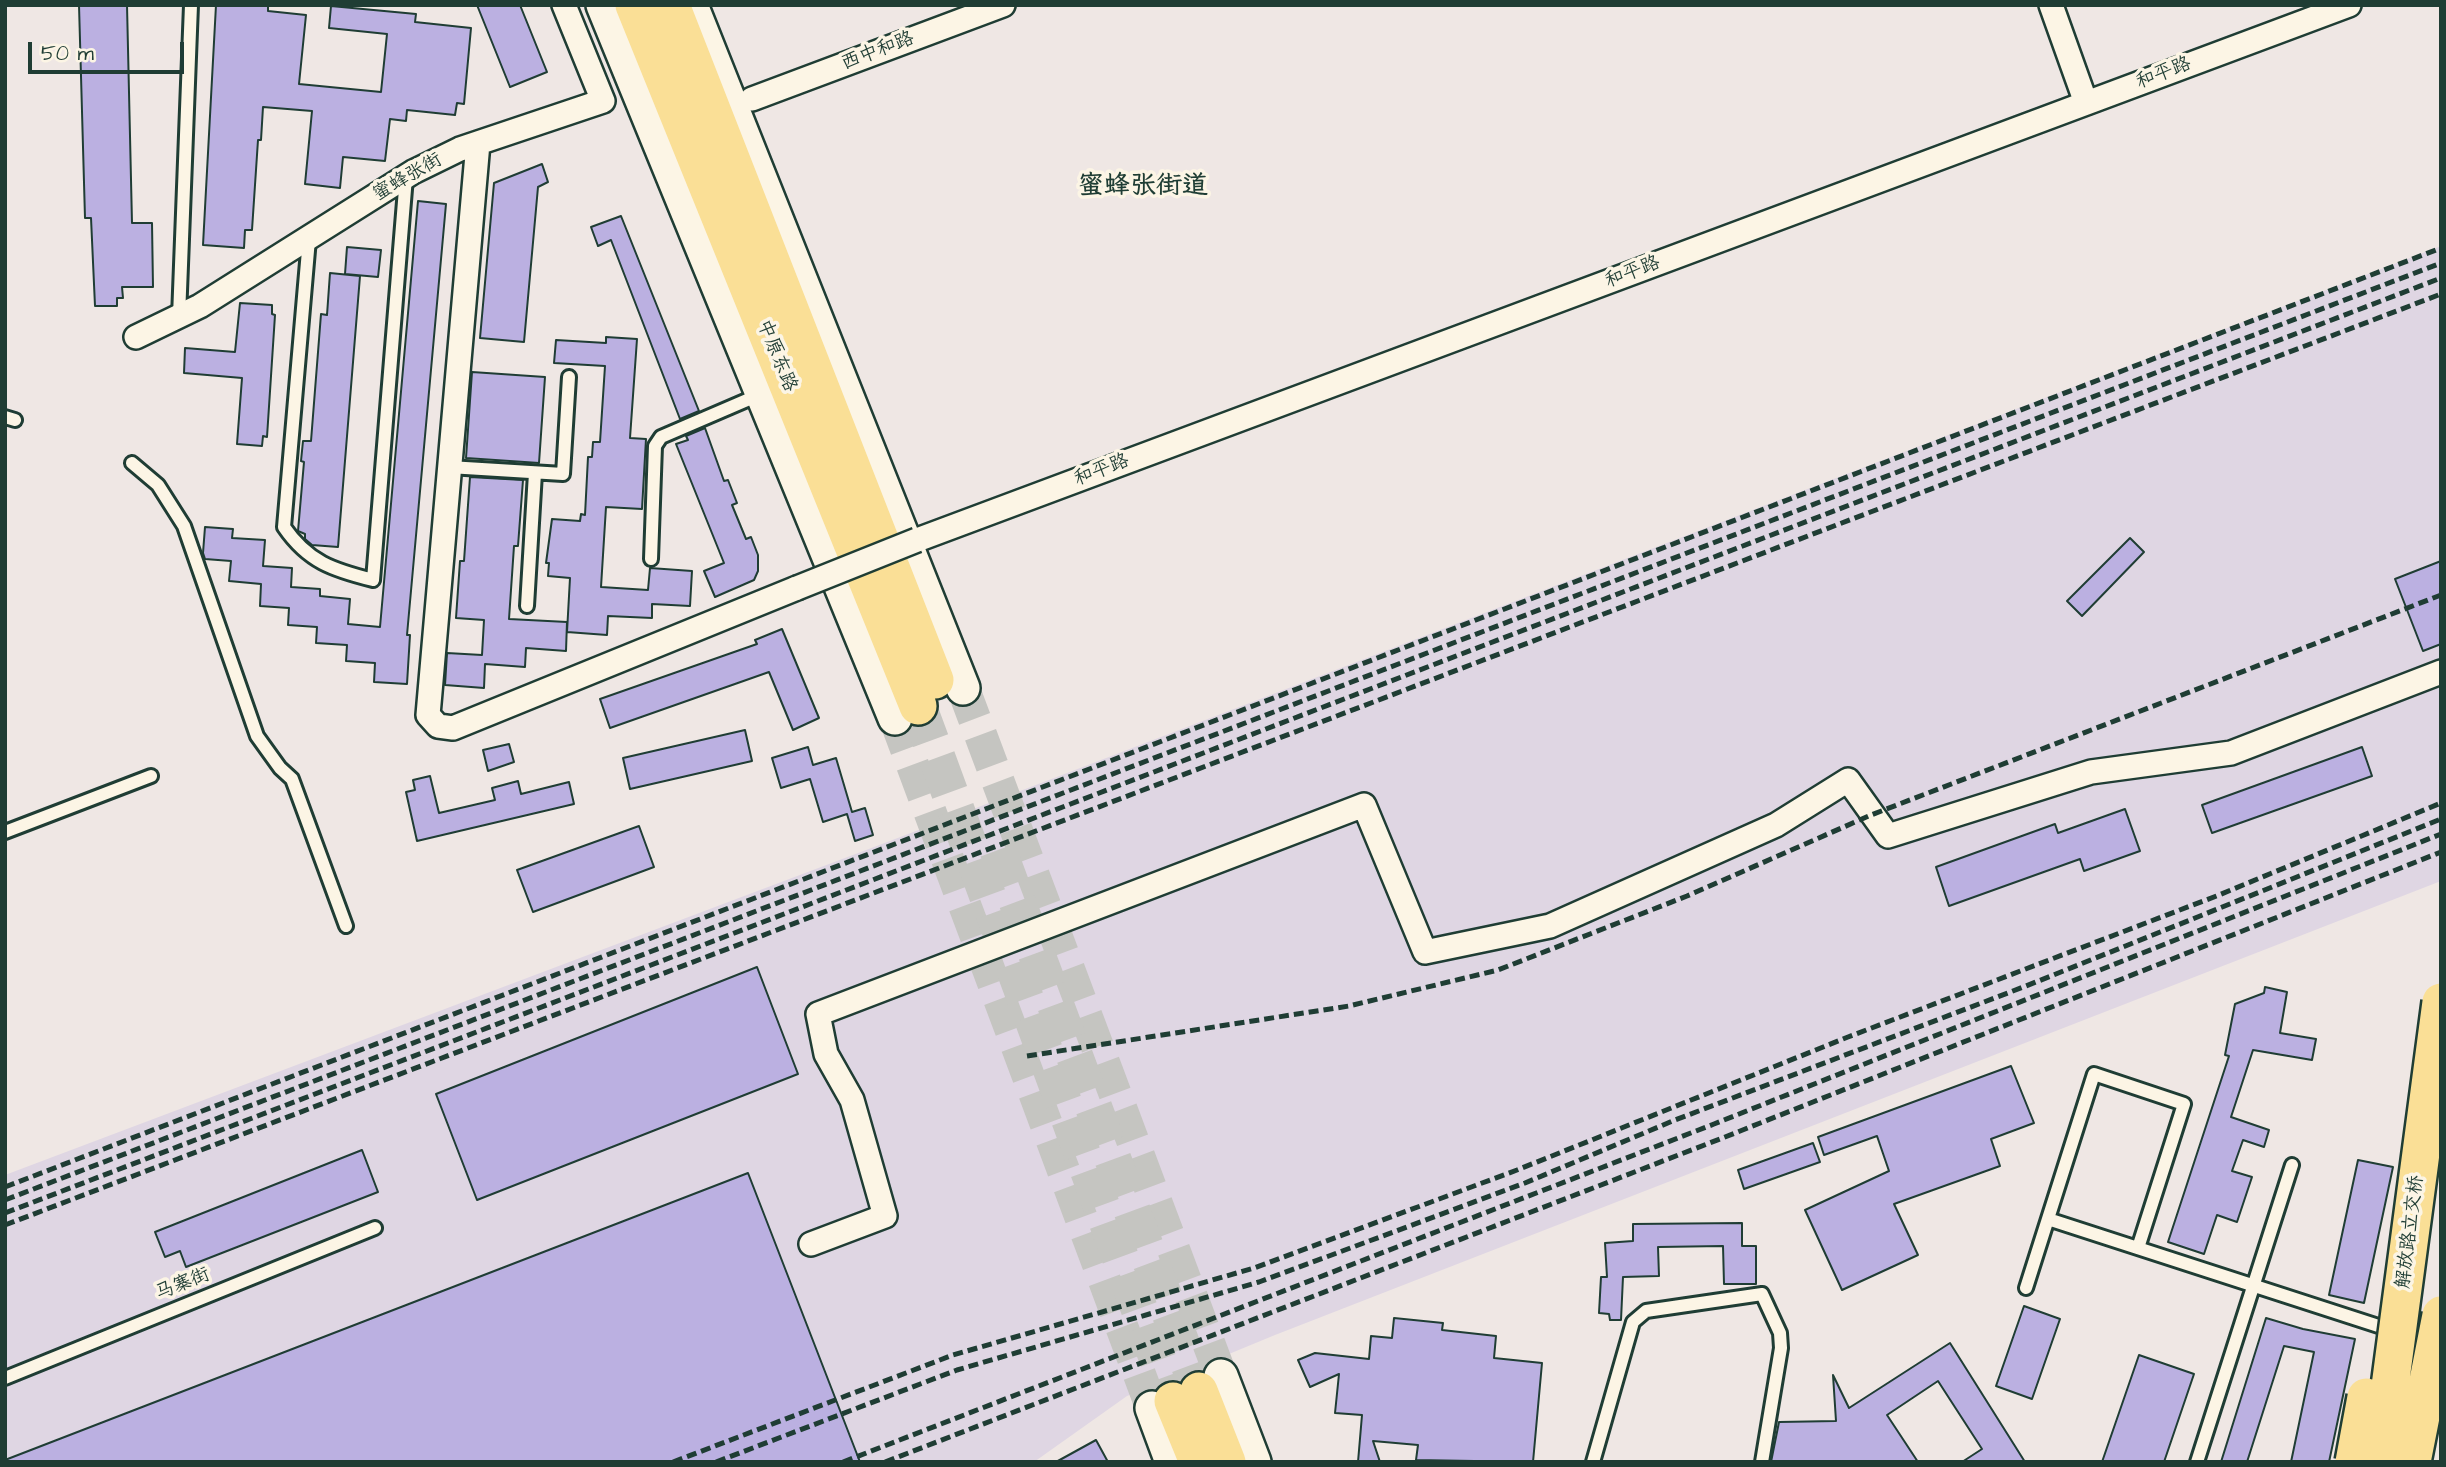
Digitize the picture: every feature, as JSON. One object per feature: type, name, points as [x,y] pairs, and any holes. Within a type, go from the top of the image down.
[{"type":"main road","name":"中原东路","points":[[634,5],[929,702]]},
{"type":"main road","name":"中原东路","points":[[671,5],[929,702]]},
{"type":"main road","name":"解放路立交桥","points":[[2380,1462],[2441,1002]]},
{"type":"main road","points":[[2354,1462],[2432,1063]]},
{"type":"main road","points":[[2412,1462],[2441,1315]]},
{"type":"main road","points":[[1186,1394],[1198,1462]]},
{"type":"main road","points":[[1186,1394],[1227,1462]]},
{"type":"street","name":"蜜蜂张街","points":[[136,337],[179,317],[406,177],[478,143],[603,101],[564,5]]},
{"type":"street","points":[[603,5],[765,393],[929,702]]},
{"type":"street","points":[[691,5],[929,702]]},
{"type":"street","points":[[712,5],[752,99],[921,539]]},
{"type":"street","name":"西中和路","points":[[752,99],[1003,5]]},
{"type":"street","points":[[2051,5],[2086,103]]},
{"type":"street","name":"和平路","points":[[478,143],[428,715],[438,726],[453,728],[921,539],[2349,5]]},
{"type":"street","points":[[811,1244],[885,1216],[852,1100],[826,1054],[818,1014],[1364,804],[1425,952],[1550,926],[1776,824],[1848,780],[1888,835],[2091,772],[2231,753],[2441,671]]},
{"type":"street","points":[[1172,1462],[1186,1394]]},
{"type":"street","points":[[1186,1394],[1254,1462]]},
{"type":"street","points":[[2430,1462],[2441,1410]]},
{"type":"lane","points":[[179,317],[191,5]]},
{"type":"lane","points":[[309,239],[284,527],[299,548],[334,570],[373,580],[406,177]]},
{"type":"lane","points":[[449,467],[563,474],[569,377]]},
{"type":"lane","points":[[650,559],[654,446],[661,437],[765,393]]},
{"type":"lane","points":[[132,463],[158,485],[184,526],[252,738],[292,779],[346,926]]},
{"type":"lane","points":[[527,606],[536,473]]},
{"type":"lane","points":[[5,832],[151,776]]},
{"type":"lane","points":[[2026,1288],[2094,1074],[2184,1104],[2138,1248]]},
{"type":"lane","points":[[2197,1462],[2292,1165]]},
{"type":"lane","points":[[2048,1219],[2441,1346]]},
{"type":"lane","name":"马寨街","points":[[5,1378],[375,1228]]},
{"type":"lane","points":[[1593,1462],[1633,1322],[1646,1311],[1762,1294],[1780,1333],[1782,1348],[1762,1462]]},
{"type":"shaded area","points":[[2441,246],[2441,881],[1275,1335],[1127,1396],[1034,1462],[5,1462],[5,1175],[882,844]]},
{"type":"building","points":[[79,5],[127,5],[132,223],[152,223],[153,287],[122,287],[123,298],[117,298],[117,306],[95,306],[91,218],[85,218]]},
{"type":"building","points":[[216,5],[268,6],[268,11],[306,15],[299,84],[381,92],[387,34],[329,28],[331,6],[416,14],[415,22],[471,28],[464,104],[457,103],[455,115],[407,110],[406,121],[390,119],[385,161],[343,157],[340,188],[305,184],[312,111],[263,107],[252,230],[245,230],[244,248],[203,245]]},
{"type":"building","points":[[477,5],[520,5],[547,72],[510,87]]},
{"type":"building","points":[[542,164],[548,182],[538,187],[524,342],[480,338],[494,183]]},
{"type":"building","points":[[418,201],[446,204],[407,635],[410,635],[407,684],[374,682],[375,663],[346,661],[347,645],[316,643],[317,627],[288,625],[289,608],[260,606],[261,584],[229,581],[231,561],[205,559],[203,553],[205,527],[233,529],[232,538],[265,540],[263,566],[292,568],[291,587],[320,589],[320,596],[350,599],[348,624],[380,627]]},
{"type":"building","points":[[621,216],[699,411],[680,419],[611,240],[598,246],[591,227]]},
{"type":"building","points":[[347,247],[381,250],[378,277],[345,274]]},
{"type":"building","points":[[330,273],[360,276],[338,547],[312,545],[305,539],[305,534],[298,531],[304,462],[301,461],[303,441],[311,441],[321,314],[327,315]]},
{"type":"building","points":[[240,303],[272,305],[272,314],[275,315],[267,437],[263,436],[262,446],[237,444],[242,378],[184,373],[185,348],[235,352]]},
{"type":"building","points":[[606,337],[637,339],[630,438],[646,439],[642,509],[606,507],[601,587],[648,590],[650,568],[692,571],[690,606],[652,604],[652,618],[608,616],[607,635],[567,632],[570,578],[548,576],[549,563],[546,563],[552,519],[580,521],[581,514],[585,515],[588,457],[592,457],[593,442],[600,442],[605,366],[554,363],[556,340],[606,343]]},
{"type":"building","points":[[472,372],[545,377],[539,463],[466,458]]},
{"type":"building","points":[[705,428],[724,481],[728,480],[737,503],[732,505],[746,539],[751,537],[758,555],[758,571],[754,580],[715,597],[704,571],[724,563],[676,444],[688,440],[686,436]]},
{"type":"building","points":[[470,477],[523,480],[518,546],[514,546],[509,619],[567,622],[566,651],[526,648],[525,667],[485,664],[484,688],[445,685],[447,653],[482,655],[484,620],[456,618],[460,561],[464,561]]},
{"type":"building","points":[[2130,538],[2144,552],[2082,616],[2067,601]]},
{"type":"building","points":[[2441,561],[2441,644],[2423,651],[2395,579]]},
{"type":"building","points":[[782,629],[819,718],[793,730],[769,672],[610,728],[600,699],[757,644],[755,640]]},
{"type":"building","points":[[745,730],[752,761],[630,789],[623,758]]},
{"type":"building","points":[[509,744],[514,762],[488,771],[483,750]]},
{"type":"building","points":[[808,747],[813,765],[836,758],[852,812],[865,808],[873,835],[855,841],[847,814],[823,822],[810,779],[781,788],[772,758]]},
{"type":"building","points":[[2362,747],[2372,776],[2212,833],[2202,805]]},
{"type":"building","points":[[430,776],[439,813],[495,800],[492,788],[518,781],[521,794],[569,782],[574,804],[417,841],[406,792],[415,790],[413,780]]},
{"type":"building","points":[[2125,809],[2140,851],[2084,871],[2080,859],[1949,906],[1936,867],[2055,824],[2058,833]]},
{"type":"building","points":[[639,826],[654,867],[533,912],[517,870]]},
{"type":"building","points":[[757,967],[798,1074],[477,1200],[436,1094]]},
{"type":"building","points":[[2265,987],[2287,992],[2280,1033],[2316,1039],[2312,1060],[2253,1050],[2231,1117],[2269,1130],[2264,1147],[2243,1140],[2232,1171],[2252,1177],[2237,1222],[2217,1215],[2204,1254],[2168,1242],[2229,1056],[2225,1055],[2235,1004],[2264,993]]},
{"type":"building","points":[[2011,1066],[2034,1123],[1991,1139],[2000,1166],[1894,1204],[1918,1255],[1842,1290],[1805,1210],[1889,1171],[1877,1136],[1824,1155],[1818,1137]]},
{"type":"building","points":[[1813,1143],[1820,1162],[1744,1189],[1738,1170]]},
{"type":"building","points":[[362,1150],[378,1192],[186,1267],[180,1251],[165,1257],[155,1232]]},
{"type":"building","points":[[2358,1160],[2393,1167],[2364,1303],[2329,1295]]},
{"type":"building","points":[[748,1173],[860,1462],[5,1462],[5,1460]]},
{"type":"building","points":[[1742,1223],[1742,1246],[1756,1246],[1756,1284],[1724,1284],[1723,1246],[1658,1247],[1659,1276],[1623,1277],[1621,1320],[1610,1320],[1609,1314],[1599,1313],[1601,1277],[1607,1277],[1605,1243],[1633,1241],[1633,1224]]},
{"type":"building","points":[[2024,1306],[2060,1319],[2032,1399],[1996,1386]]},
{"type":"building","points":[[1394,1318],[1443,1323],[1442,1330],[1496,1336],[1494,1358],[1542,1363],[1533,1462],[1416,1460],[1418,1445],[1373,1441],[1380,1462],[1358,1462],[1362,1415],[1335,1413],[1339,1374],[1310,1387],[1298,1360],[1315,1353],[1369,1359],[1371,1336],[1392,1338]]},
{"type":"building","points":[[2266,1318],[2303,1329],[2355,1339],[2329,1462],[2291,1462],[2314,1352],[2284,1346],[2247,1462],[2221,1462]]},
{"type":"building","points":[[1950,1343],[2025,1462],[1962,1462],[1982,1449],[1938,1381],[1887,1415],[1918,1462],[1771,1462],[1779,1422],[1836,1421],[1833,1375],[1849,1408]]},
{"type":"building","points":[[2139,1355],[2194,1374],[2164,1462],[2102,1462]]},
{"type":"building","points":[[1096,1440],[1108,1462],[1056,1462]]},
{"type":"tunnel","points":[[963,688],[1221,1376]]},
{"type":"tunnel","points":[[918,706],[1173,1401]]},
{"type":"tunnel","points":[[895,718],[1152,1408]]},
{"type":"tunnel","points":[[998,850],[1199,1391]]},
{"type":"railway","points":[[5,1187],[2441,248]]},
{"type":"railway","points":[[5,1200],[2441,263]]},
{"type":"railway","points":[[5,1213],[2441,278]]},
{"type":"railway","points":[[5,1225],[2441,294]]},
{"type":"railway","points":[[1027,1056],[1349,1006],[1498,970],[1687,896],[1871,815],[2441,595]]},
{"type":"railway","points":[[673,1462],[953,1355],[1254,1268],[1517,1170],[1848,1037],[2219,895],[2441,803]]},
{"type":"railway","points":[[716,1462],[957,1370],[1259,1282],[1525,1183],[1675,1120],[2026,986],[2441,819]]},
{"type":"railway","points":[[843,1462],[1714,1124],[2441,834]]},
{"type":"railway","points":[[885,1462],[1725,1137],[2441,852]]},
{"type":"district","name":"蜜蜂张街道","points":[[1143,188]]}]
